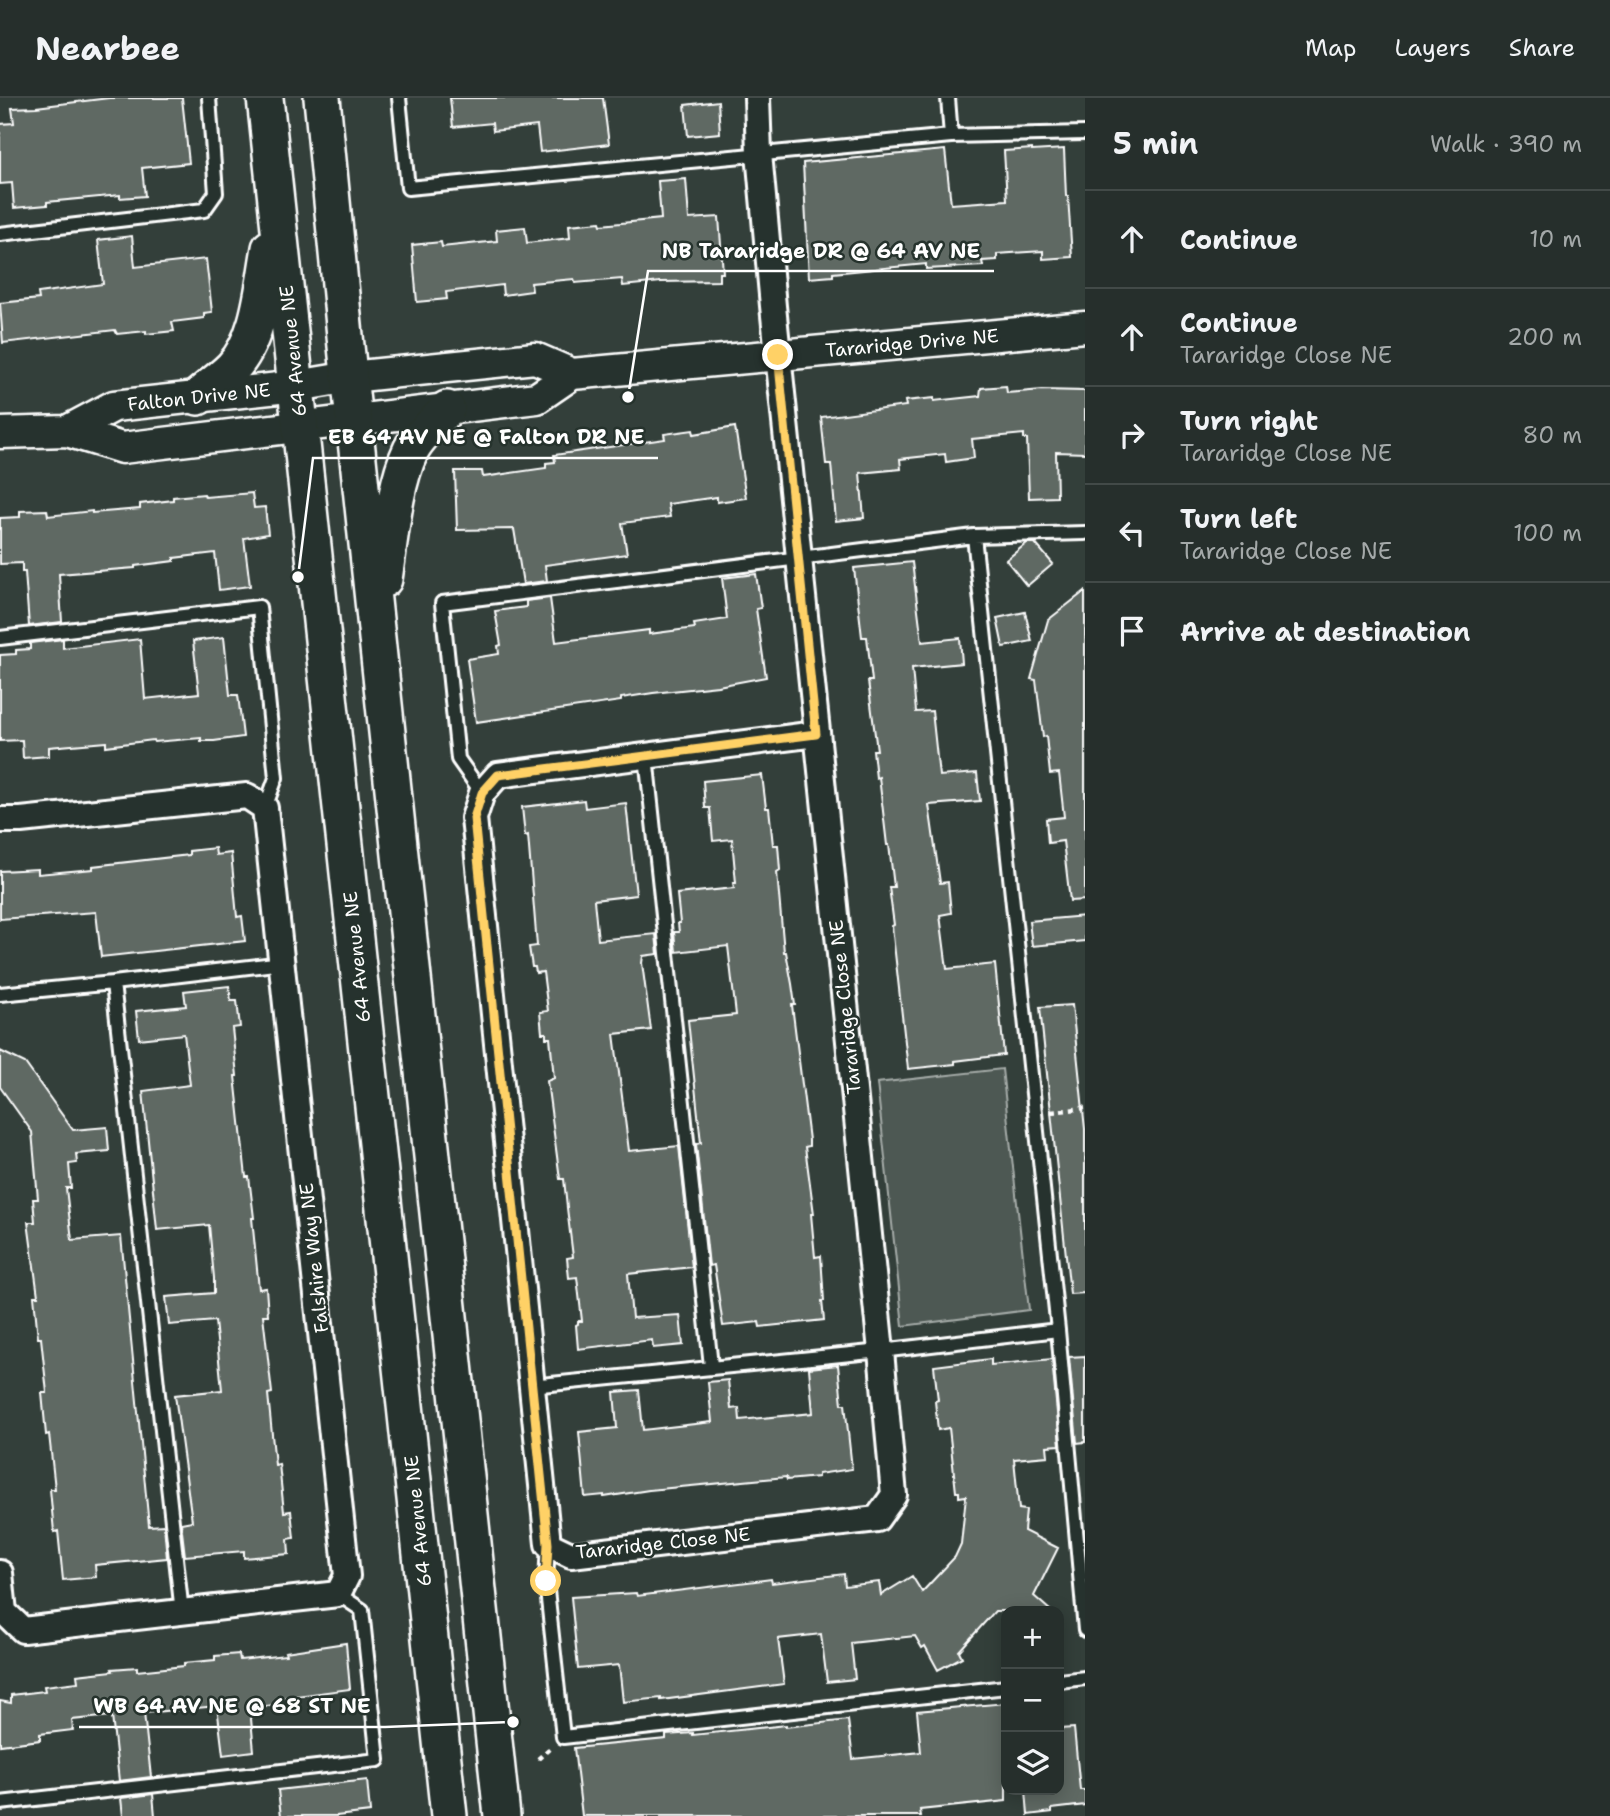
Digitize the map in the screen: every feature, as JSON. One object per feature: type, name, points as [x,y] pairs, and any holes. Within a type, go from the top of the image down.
[{"type":"main road","name":"64 Avenue NE","points":[[264,98],[297,386],[445,1810]]},
{"type":"main road","points":[[322,98],[502,1816]]},
{"type":"main road","points":[[198,397],[233,367],[253,331],[277,210]]},
{"type":"main road","points":[[377,624],[392,523],[403,471],[411,449],[447,409]]},
{"type":"street","name":"Tararidge Close NE","points":[[482,793],[474,818],[548,1544],[571,1555],[877,1519],[894,1495],[778,355],[759,153],[757,98]]},
{"type":"street","name":"Tararidge Drive NE","points":[[300,428],[537,398],[572,374],[1085,327]]},
{"type":"street","name":"Tararidge Drive NE","points":[[297,386],[350,377],[536,358],[572,374]]},
{"type":"street","name":"Falton Drive NE","points":[[67,431],[114,406],[297,386]]},
{"type":"street","name":"Falton Drive NE","points":[[0,433],[67,431],[122,448],[300,428]]},
{"type":"street","points":[[482,793],[498,775],[816,734]]},
{"type":"street","points":[[0,820],[247,796],[265,808]]},
{"type":"street","name":"Falshire Way NE","points":[[265,808],[284,963],[347,1576],[338,1594]]},
{"type":"street","points":[[0,1573],[4,1612],[23,1630],[338,1594]]},
{"type":"lane","points":[[0,234],[204,210],[216,193],[209,98]]},
{"type":"lane","points":[[399,98],[408,188],[951,136],[1085,133]]},
{"type":"lane","points":[[948,98],[951,136]]},
{"type":"lane","points":[[482,793],[458,759],[442,603],[974,536],[1085,533]]},
{"type":"lane","points":[[974,536],[1058,1330],[1085,1630]]},
{"type":"lane","points":[[0,638],[259,607],[276,778],[265,808]]},
{"type":"lane","points":[[646,756],[711,1366]]},
{"type":"lane","points":[[0,994],[284,963]]},
{"type":"lane","points":[[113,983],[182,1613]]},
{"type":"lane","points":[[531,1386],[881,1351],[1058,1330]]},
{"type":"lane","points":[[548,1544],[546,1581],[563,1737],[1001,1688]]},
{"type":"lane","points":[[0,1803],[378,1760],[362,1610],[338,1594]]},
{"type":"lane","points":[[1064,1680],[1085,1678]]},
{"type":"path","points":[[1034,1114],[1085,1108]]},
{"type":"shaded area","points":[[1002,1069],[1029,1310],[903,1326],[877,1083]]},
{"type":"building","points":[[109,98],[182,98],[189,163],[142,168],[145,196],[120,198],[120,195],[14,208],[12,183],[0,184],[0,124],[14,123],[12,108]]},
{"type":"building","points":[[450,98],[603,98],[609,144],[540,152],[537,126],[493,131],[492,123],[453,127]]},
{"type":"building","points":[[718,101],[720,133],[688,136],[685,105]]},
{"type":"building","points":[[1064,149],[1072,257],[1043,259],[1043,251],[997,254],[997,260],[982,261],[983,266],[926,269],[926,264],[833,273],[833,276],[809,278],[803,163],[945,150],[951,204],[1007,200],[1004,151]]},
{"type":"building","points":[[686,179],[689,219],[719,217],[723,273],[719,273],[719,281],[623,286],[622,279],[575,283],[574,279],[531,283],[532,291],[503,295],[502,285],[446,292],[447,299],[417,302],[412,245],[441,242],[442,247],[497,241],[496,230],[525,227],[527,243],[570,238],[569,225],[661,219],[658,181]]},
{"type":"building","points":[[132,236],[135,267],[206,259],[212,312],[204,313],[204,318],[172,322],[174,331],[117,334],[115,330],[3,343],[0,303],[39,299],[38,293],[103,284],[98,240]]},
{"type":"building","points":[[1006,386],[1007,393],[1042,390],[1085,391],[1085,453],[1056,452],[1057,497],[1029,498],[1027,439],[1024,439],[1024,434],[972,439],[974,458],[946,462],[945,454],[900,459],[901,469],[860,473],[864,518],[836,521],[831,464],[826,464],[821,417],[906,406],[905,401],[980,396],[981,388]]},
{"type":"building","points":[[735,427],[746,498],[717,502],[717,497],[668,504],[670,517],[622,523],[627,554],[545,565],[547,581],[523,584],[514,529],[457,530],[455,471],[482,471],[483,477],[546,468],[546,463],[555,462],[554,455],[665,439],[664,434],[693,430],[694,434]]},
{"type":"building","points":[[252,493],[254,508],[265,507],[268,534],[244,538],[250,586],[219,590],[215,553],[174,558],[174,561],[135,568],[59,574],[62,622],[29,626],[22,563],[0,564],[0,518],[20,517],[20,511],[47,510],[48,516],[92,513],[140,509],[140,504],[173,500],[173,497]]},
{"type":"building","points":[[1027,543],[1035,543],[1053,564],[1027,586],[1006,560]]},
{"type":"building","points":[[912,562],[922,642],[960,638],[962,663],[912,668],[916,712],[932,711],[939,776],[977,773],[980,801],[929,805],[940,883],[948,882],[951,913],[940,915],[947,969],[995,964],[1004,1055],[908,1069],[889,887],[894,887],[873,750],[877,750],[868,681],[872,681],[867,637],[862,637],[854,568]]},
{"type":"building","points":[[756,574],[761,608],[756,609],[766,677],[476,722],[467,659],[499,654],[498,646],[501,645],[495,611],[526,607],[526,601],[550,598],[556,642],[649,630],[649,634],[695,628],[694,624],[727,619],[722,578]]},
{"type":"building","points":[[1085,591],[1085,900],[1070,901],[1063,841],[1048,843],[1046,819],[1064,817],[1059,773],[1050,774],[1036,680],[1031,679],[1048,620]]},
{"type":"building","points":[[1025,612],[1032,641],[1003,647],[997,618]]},
{"type":"building","points":[[224,637],[230,695],[238,695],[243,737],[214,741],[201,741],[201,738],[106,746],[106,742],[49,747],[49,756],[23,758],[22,740],[0,741],[0,655],[16,654],[16,650],[30,649],[30,643],[63,639],[63,648],[140,639],[145,699],[199,693],[193,641]]},
{"type":"building","points":[[762,775],[773,845],[778,845],[780,870],[777,872],[784,952],[795,1005],[792,1005],[809,1140],[809,1146],[805,1147],[814,1214],[811,1214],[815,1257],[821,1256],[824,1320],[760,1327],[759,1322],[723,1326],[714,1265],[709,1266],[696,1144],[701,1143],[688,1020],[736,1015],[728,946],[676,952],[674,932],[679,932],[680,923],[677,894],[734,888],[733,883],[736,883],[732,839],[713,841],[710,808],[705,808],[703,781]]},
{"type":"building","points":[[584,800],[585,808],[626,803],[636,895],[594,900],[598,940],[656,934],[658,954],[643,956],[642,963],[651,1030],[614,1034],[629,1151],[679,1146],[692,1267],[628,1274],[632,1318],[680,1315],[683,1345],[653,1348],[652,1340],[578,1349],[576,1325],[578,1321],[582,1321],[577,1277],[569,1278],[567,1258],[573,1257],[564,1179],[560,1179],[547,1081],[554,1078],[550,1038],[546,1038],[546,1033],[542,1033],[540,1012],[548,1011],[543,972],[536,973],[535,967],[532,967],[529,947],[537,946],[528,835],[525,836],[522,807]]},
{"type":"building","points":[[215,848],[216,855],[231,853],[237,917],[242,916],[245,941],[101,957],[96,912],[0,919],[0,871],[38,869],[38,874],[93,869],[93,866],[189,855],[189,851]]},
{"type":"building","points":[[1085,916],[1085,941],[1032,946],[1029,921]]},
{"type":"building","points":[[229,986],[231,1001],[237,1001],[240,1027],[232,1028],[235,1076],[246,1177],[249,1177],[254,1218],[259,1289],[266,1288],[268,1315],[263,1315],[272,1393],[268,1394],[275,1465],[279,1464],[284,1512],[291,1511],[294,1538],[288,1539],[289,1554],[244,1558],[244,1551],[185,1556],[181,1523],[192,1521],[175,1395],[222,1390],[215,1321],[169,1325],[166,1297],[214,1293],[214,1278],[209,1225],[157,1230],[143,1091],[190,1085],[184,1034],[139,1039],[136,1011],[186,1006],[184,991]]},
{"type":"building","points":[[1072,1005],[1085,1129],[1085,1293],[1070,1294],[1040,1007]]},
{"type":"building","points":[[0,1051],[25,1063],[73,1130],[107,1127],[109,1151],[76,1154],[77,1163],[69,1164],[71,1188],[66,1188],[72,1240],[121,1236],[149,1526],[164,1525],[167,1558],[95,1565],[96,1577],[63,1580],[58,1531],[54,1532],[50,1489],[55,1489],[42,1393],[47,1393],[41,1338],[38,1338],[34,1296],[38,1296],[28,1222],[35,1222],[33,1199],[38,1199],[32,1132],[0,1087]]},
{"type":"building","points":[[1085,1356],[1085,1442],[1077,1443],[1069,1357]]},
{"type":"building","points":[[991,1359],[991,1365],[1052,1359],[1060,1445],[1047,1446],[1048,1456],[1014,1459],[1019,1509],[1026,1510],[1024,1531],[1058,1548],[1034,1596],[1045,1606],[1001,1606],[1001,1611],[995,1611],[959,1651],[962,1657],[938,1670],[925,1646],[922,1648],[915,1636],[851,1643],[855,1679],[827,1682],[821,1634],[778,1639],[784,1684],[661,1700],[623,1702],[619,1665],[578,1669],[571,1597],[636,1593],[637,1596],[771,1579],[772,1583],[844,1574],[845,1586],[879,1582],[881,1595],[912,1576],[922,1592],[955,1557],[961,1544],[966,1496],[959,1497],[959,1492],[956,1492],[949,1428],[938,1430],[934,1366]]},
{"type":"building","points":[[838,1365],[852,1469],[818,1474],[818,1477],[787,1480],[786,1477],[585,1497],[579,1432],[617,1428],[614,1392],[639,1390],[643,1430],[712,1422],[708,1382],[728,1380],[731,1409],[739,1408],[740,1420],[813,1413],[809,1368]]},
{"type":"building","points":[[346,1643],[350,1689],[281,1698],[282,1704],[250,1708],[254,1751],[223,1755],[217,1706],[144,1713],[151,1777],[119,1781],[112,1716],[72,1720],[73,1730],[40,1734],[40,1740],[0,1745],[0,1701],[11,1703],[11,1695],[45,1691],[44,1686],[78,1682],[77,1675],[113,1671],[112,1669],[137,1667],[137,1671],[184,1666],[184,1663],[215,1660],[215,1656],[239,1654],[240,1660],[286,1655],[285,1652]]},
{"type":"building","points":[[1001,1703],[1001,1795],[1006,1795],[1006,1801],[920,1810],[921,1816],[582,1816],[574,1748],[666,1739],[666,1735],[693,1735],[848,1720],[853,1759],[921,1752],[917,1711]]},
{"type":"building","points":[[1074,1728],[1080,1790],[1085,1790],[1085,1805],[1028,1815],[1026,1795],[1064,1795],[1064,1729]]},
{"type":"building","points":[[367,1780],[370,1812],[336,1816],[281,1816],[278,1790]]},
{"type":"building","points":[[153,1794],[155,1816],[123,1816],[121,1798]]},
{"type":"place","name":"NB Tararidge DR @ 64 AV NE","points":[[628,397]]},
{"type":"place","name":"EB 64 AV NE @ Falton DR NE","points":[[298,577]]},
{"type":"place","name":"WB 64 AV NE @ 68 ST NE","points":[[513,1722]]},
{"type":"route","points":[[546,1581],[548,1544],[474,818],[482,793],[498,775],[816,734],[778,355]]}]
